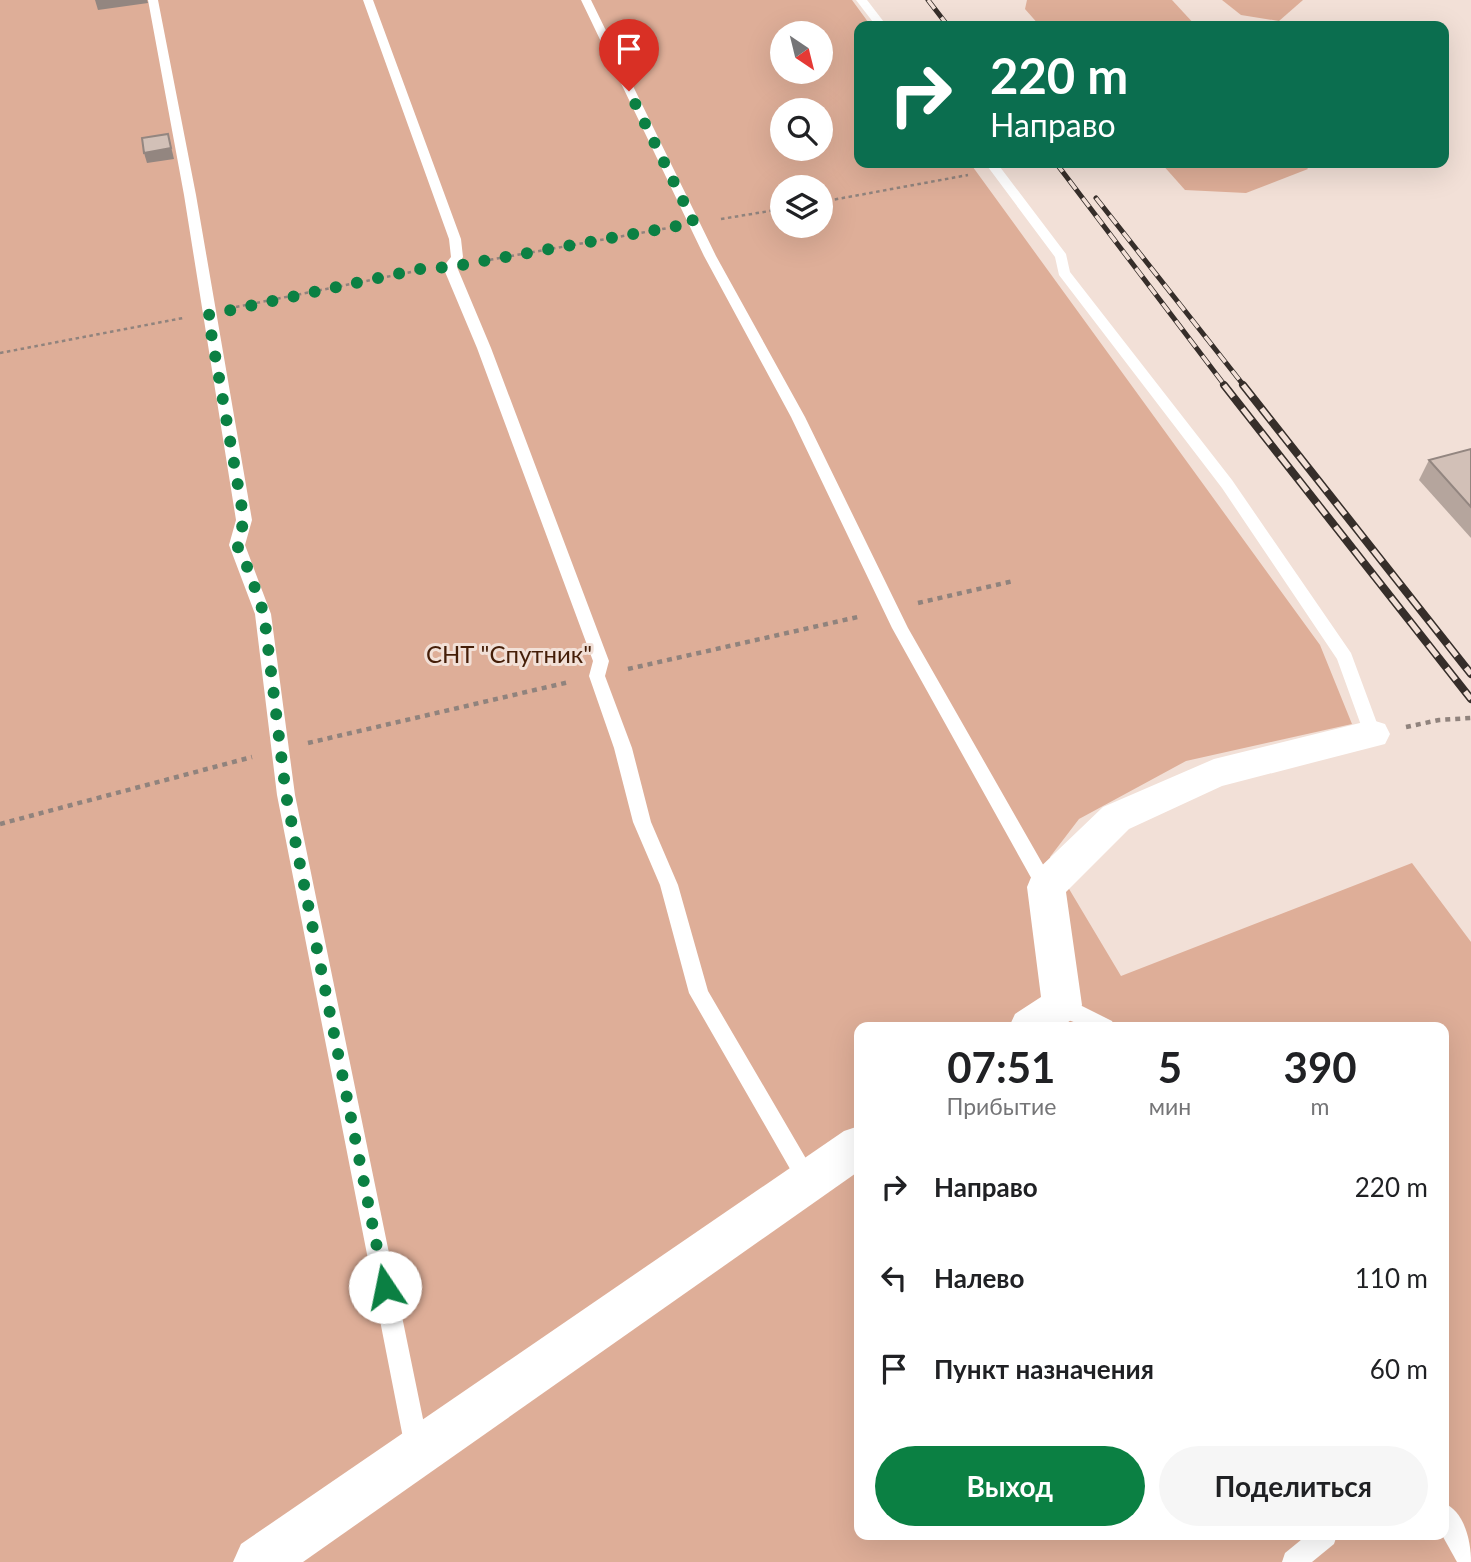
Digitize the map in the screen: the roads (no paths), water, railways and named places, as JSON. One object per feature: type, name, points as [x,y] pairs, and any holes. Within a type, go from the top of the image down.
[{"type":"street","points":[[1037,1022],[1062,1005],[1046,887],[1116,818],[1214,774],[1372,734]]},
{"type":"street","points":[[258,1562],[854,1149]]},
{"type":"lane","points":[[153,0],[177,110],[208,315],[244,520],[237,545],[264,614],[286,795],[418,1452]]},
{"type":"lane","points":[[368,0],[402,101],[455,239],[457,257],[450,267],[484,348],[601,661],[597,676],[623,747],[642,822],[669,885],[699,993],[808,1181]]},
{"type":"lane","points":[[586,0],[694,223],[798,417],[891,609],[1046,887]]},
{"type":"lane","points":[[861,0],[878,21]]},
{"type":"lane","points":[[995,168],[1061,257],[1064,272],[1227,484],[1345,657],[1372,734]]},
{"type":"lane","points":[[1062,1005],[1095,1022]]},
{"type":"lane","points":[[1449,1524],[1469,1562]]},
{"type":"lane","points":[[1294,1562],[1319,1540]]},
{"type":"railway","points":[[928,0],[944,21]]},
{"type":"railway","points":[[1060,168],[1226,387]]},
{"type":"railway","points":[[1096,198],[1245,387]]},
{"type":"railway","points":[[1224,385],[1471,699]]},
{"type":"railway","points":[[1243,385],[1471,674]]},
{"type":"park label","name":"СНТ \"Спутник\"","points":[[509,655]]}]
